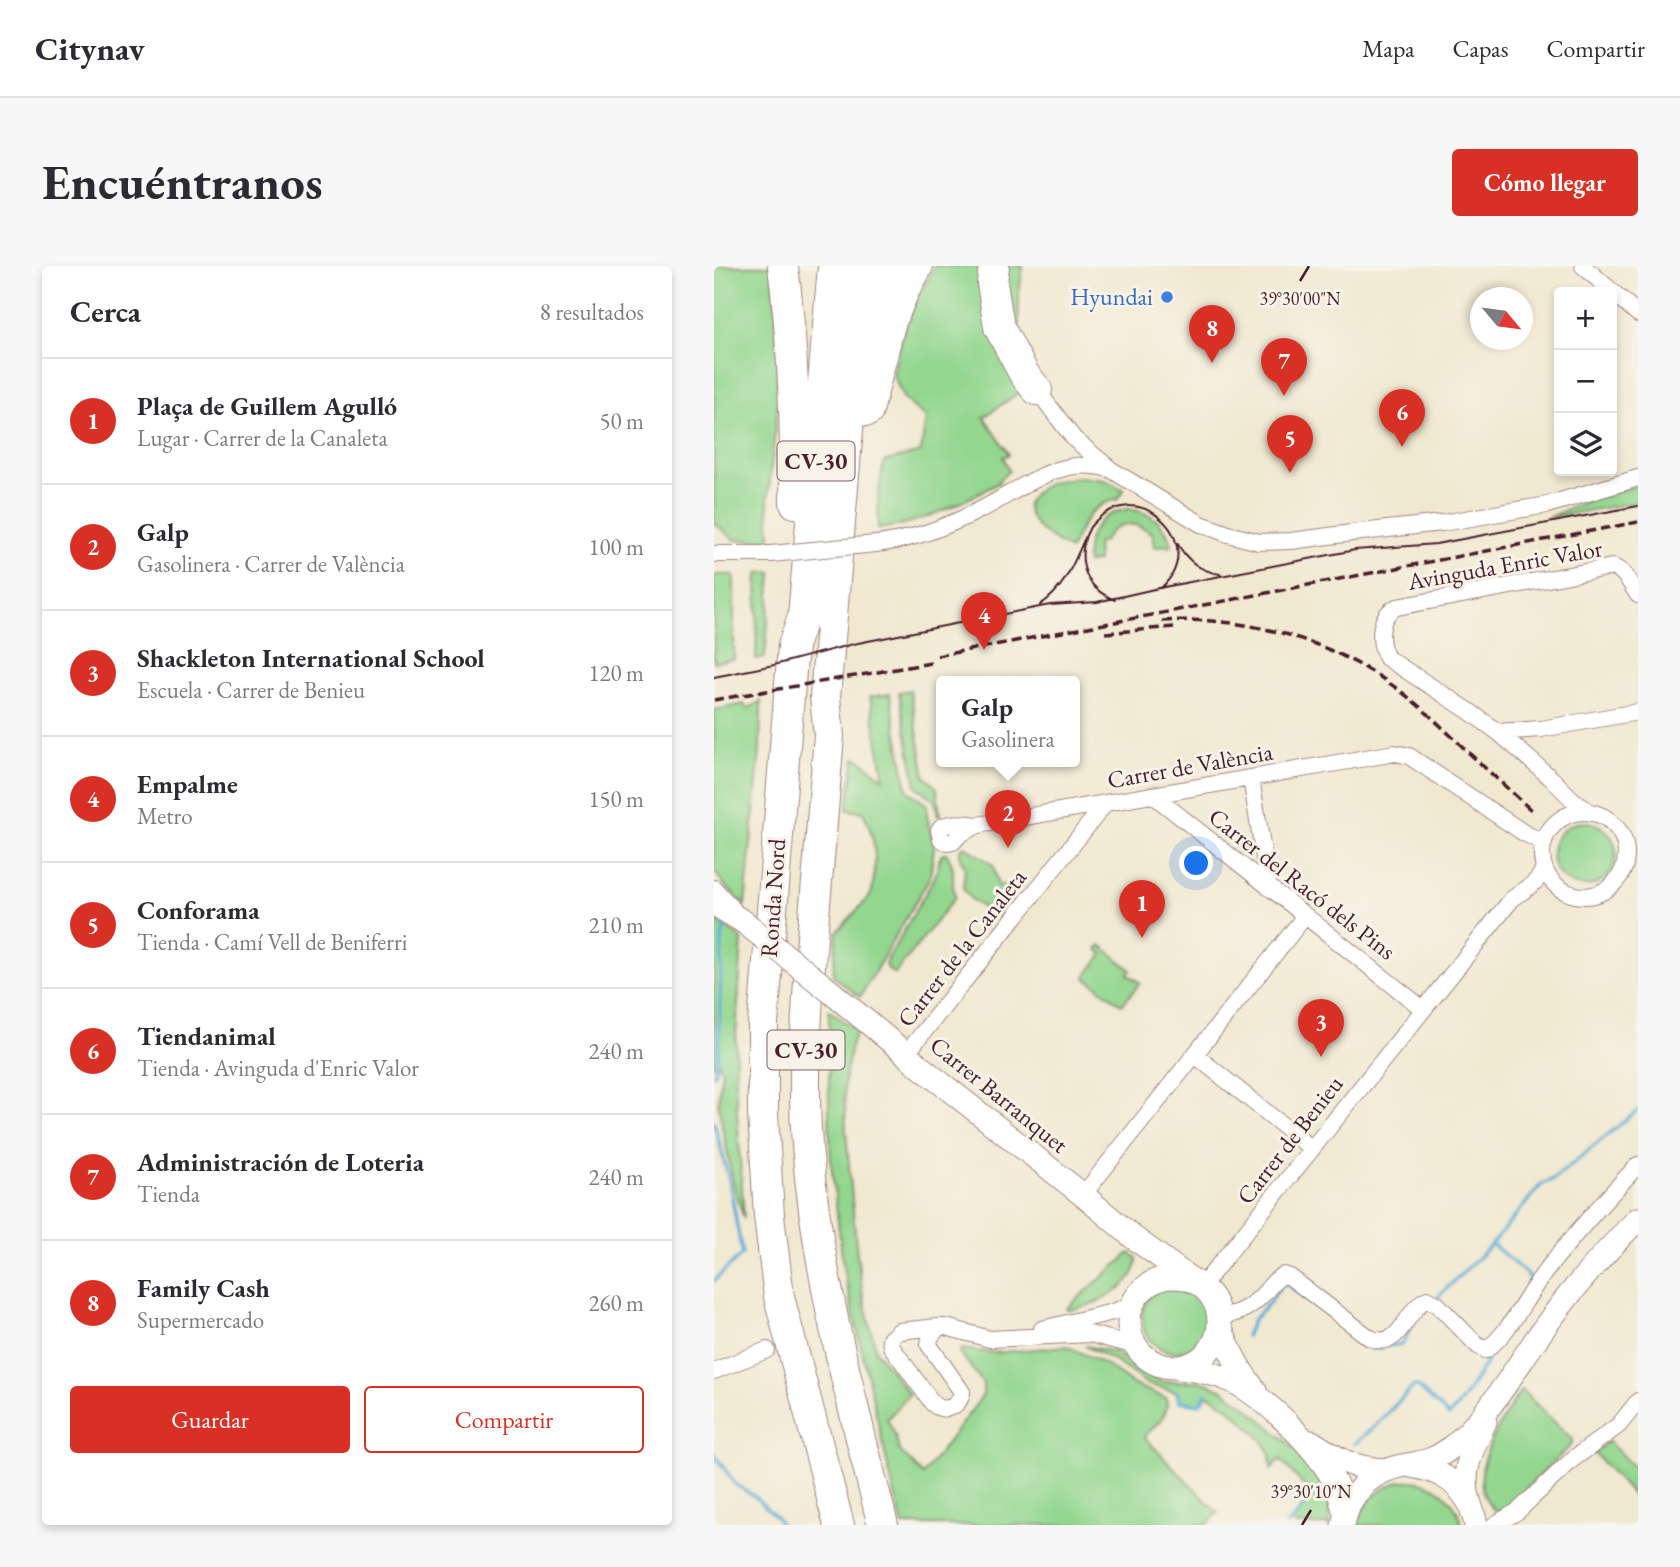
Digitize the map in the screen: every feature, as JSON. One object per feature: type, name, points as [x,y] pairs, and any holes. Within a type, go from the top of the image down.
[{"type":"highway","points":[[783,266],[791,330],[796,436],[795,506],[786,614],[793,646]]},
{"type":"highway","name":"Ronda Nord","points":[[833,266],[803,617],[793,646],[764,1024],[764,1126],[769,1216],[779,1297],[839,1525]]},
{"type":"highway","name":"Ronda Nord","points":[[862,266],[825,697],[830,736],[808,994],[805,1066],[807,1143],[826,1286],[850,1396],[883,1525]]},
{"type":"highway","points":[[830,736],[839,696],[868,411],[869,369],[892,266]]},
{"type":"highway","points":[[868,411],[890,324],[918,266]]},
{"type":"highway","points":[[994,266],[992,284],[999,327],[1024,374],[1037,390]]},
{"type":"street","points":[[1583,266],[1638,314]]},
{"type":"street","points":[[1037,390],[1074,439],[1110,469],[1201,524],[1259,542],[1291,541],[1442,523],[1547,505],[1638,478]]},
{"type":"street","points":[[714,554],[771,554],[876,544],[911,537],[981,509],[1037,477],[1059,469],[1096,465],[1110,469]]},
{"type":"street","name":"Avinguda Enric Valor","points":[[1497,732],[1387,658],[1382,644],[1382,622],[1387,612],[1393,608],[1612,567],[1618,568],[1632,580]]},
{"type":"street","points":[[1497,732],[1541,729],[1638,712]]},
{"type":"street","points":[[1541,729],[1528,735],[1521,743],[1518,757],[1556,793],[1559,804],[1559,816],[1544,843],[1544,866],[1550,878],[1560,888],[1572,894],[1592,895],[1611,887],[1620,876],[1638,864]]},
{"type":"street","points":[[1497,732],[1591,813]]},
{"type":"street","name":"Carrer de València","points":[[978,825],[1395,753],[1409,756],[1524,833],[1544,843]]},
{"type":"street","points":[[1251,778],[1269,888]]},
{"type":"street","name":"Carrer del Racó dels Pins","points":[[1153,795],[1423,1009]]},
{"type":"street","name":"Carrer de la Canaleta","points":[[906,1054],[1105,804]]},
{"type":"street","points":[[1555,824],[1578,813],[1591,813],[1604,817],[1615,825],[1626,849],[1620,876]]},
{"type":"street","points":[[1622,836],[1638,847]]},
{"type":"street","name":"Carrer de Benieu","points":[[1197,1283],[1312,1149],[1511,900],[1540,877],[1544,866]]},
{"type":"street","points":[[714,888],[744,922]]},
{"type":"street","points":[[1520,894],[1532,888],[1560,888]]},
{"type":"street","name":"Carrer Barranquet","points":[[714,904],[744,922],[1134,1238],[1197,1283]]},
{"type":"street","points":[[1083,1195],[1305,916]]},
{"type":"street","points":[[1195,1055],[1312,1149]]},
{"type":"street","points":[[1219,1321],[1255,1304],[1278,1278],[1284,1275],[1375,1340],[1392,1338],[1418,1305],[1427,1299],[1437,1304],[1478,1346],[1486,1350],[1497,1342],[1541,1276],[1593,1212],[1638,1165]]},
{"type":"street","points":[[1344,1519],[1354,1495],[1367,1481],[1387,1470],[1433,1459],[1462,1437],[1501,1391],[1563,1303],[1638,1219]]},
{"type":"street","points":[[1134,1238],[1148,1265],[1148,1276],[1129,1319],[1130,1333],[1146,1358],[1160,1365],[1198,1370],[1234,1382],[1311,1441],[1347,1463],[1368,1469],[1387,1470]]},
{"type":"street","points":[[1003,1339],[1113,1312],[1155,1281],[1181,1277],[1197,1283],[1211,1295],[1229,1351],[1242,1374],[1265,1404]]},
{"type":"street","points":[[1176,1367],[1201,1359],[1217,1338],[1219,1321]]},
{"type":"street","points":[[938,1327],[930,1338],[929,1345],[962,1392],[961,1398],[947,1409],[933,1404],[889,1342],[899,1331],[938,1327],[946,1327],[990,1339],[1090,1334],[1136,1346]]},
{"type":"street","points":[[714,1371],[767,1350]]},
{"type":"street","points":[[1475,1517],[1467,1494],[1468,1463],[1501,1391]]},
{"type":"street","points":[[1494,1525],[1518,1511],[1573,1459],[1619,1425],[1638,1401]]},
{"type":"street","points":[[1287,1423],[1332,1479],[1337,1488],[1344,1519]]},
{"type":"street","points":[[1410,1466],[1430,1469],[1448,1478],[1463,1492],[1475,1517]]},
{"type":"green space","points":[[714,266],[772,266],[778,400],[768,499],[770,540],[735,540],[714,523]]},
{"type":"green space","points":[[935,266],[991,266],[1028,386],[984,417],[1009,454],[1003,457],[1009,471],[998,483],[925,518],[878,529],[878,496],[885,461],[921,452],[926,417],[905,400],[893,375],[909,318]]},
{"type":"green space","points":[[1002,266],[1023,266],[1019,292],[1019,346],[1016,343]]},
{"type":"green space","points":[[1080,477],[1105,480],[1124,490],[1118,499],[1093,511],[1070,550],[1037,526],[1027,504],[1043,487],[1056,481]]},
{"type":"green space","points":[[1638,485],[1638,502],[1547,518],[1587,501]]},
{"type":"green space","points":[[1128,509],[1157,520],[1166,531],[1172,546],[1155,547],[1153,534],[1139,526],[1126,524],[1114,529],[1104,541],[1097,543],[1098,561],[1087,563],[1088,543],[1096,527],[1109,515]]},
{"type":"green space","points":[[772,572],[765,657],[756,659],[758,573]]},
{"type":"green space","points":[[714,575],[734,575],[734,659],[714,662]]},
{"type":"green space","points":[[910,690],[925,777],[937,788],[938,816],[935,801],[916,786],[899,692]]},
{"type":"green space","points":[[890,694],[907,790],[927,805],[934,847],[930,877],[860,997],[833,976],[837,932],[870,896],[875,869],[875,850],[868,822],[863,812],[847,810],[855,758],[884,779],[870,697]]},
{"type":"green space","points":[[761,701],[760,750],[745,905],[714,871],[714,710],[744,704],[747,709]]},
{"type":"green space","points":[[1578,822],[1590,822],[1607,831],[1614,842],[1614,866],[1607,877],[1590,886],[1578,886],[1566,881],[1557,872],[1552,860],[1552,848],[1557,836],[1566,827]]},
{"type":"green space","points":[[965,846],[993,865],[998,886],[1019,883],[1022,885],[996,917],[971,899],[963,888],[965,868],[960,850]]},
{"type":"green space","points":[[943,853],[946,853],[952,865],[955,897],[895,974],[885,964],[936,875]]},
{"type":"green space","points":[[714,919],[742,939],[736,1038],[736,1096],[744,1219],[734,1187],[718,1104],[722,1069],[718,1064],[714,1066]]},
{"type":"green space","points":[[1101,945],[1131,970],[1128,974],[1140,983],[1122,1005],[1085,977],[1103,954],[1097,949]]},
{"type":"green space","points":[[829,1010],[857,1031],[851,1045],[844,1085],[857,1255],[876,1351],[909,1394],[887,1419],[899,1450],[923,1475],[983,1395],[983,1383],[960,1353],[962,1349],[994,1353],[1066,1346],[1103,1363],[1134,1385],[1166,1398],[1164,1414],[1144,1437],[1218,1513],[1206,1525],[903,1525],[844,1272],[831,1162]]},
{"type":"green space","points":[[1130,1253],[1137,1258],[1135,1268],[1122,1287],[1101,1300],[1068,1310],[1067,1308]]},
{"type":"green space","points":[[1176,1284],[1189,1287],[1200,1294],[1207,1305],[1210,1318],[1207,1331],[1200,1342],[1189,1349],[1176,1352],[1163,1349],[1152,1342],[1145,1331],[1142,1318],[1145,1305],[1152,1294],[1163,1287]]},
{"type":"green space","points":[[1085,1346],[1116,1352],[1142,1373],[1162,1382],[1198,1381],[1209,1384],[1223,1390],[1248,1408],[1295,1449],[1316,1473],[1329,1501],[1329,1525],[1295,1525],[1291,1521],[1312,1495],[1280,1459],[1271,1469],[1267,1447],[1221,1403],[1207,1395],[1200,1404],[1179,1401],[1177,1392],[1147,1384],[1112,1359]]},
{"type":"green space","points":[[1521,1390],[1572,1439],[1572,1444],[1509,1505],[1502,1510],[1495,1510],[1485,1498],[1483,1467],[1495,1433]]},
{"type":"green space","points":[[1608,1441],[1638,1472],[1638,1501],[1594,1453]]},
{"type":"green space","points":[[1401,1481],[1422,1483],[1440,1491],[1454,1505],[1462,1525],[1358,1525],[1363,1509],[1373,1497]]},
{"type":"waterway","points":[[714,1075],[718,1064],[724,926]]},
{"type":"waterway","points":[[1440,1299],[1438,1297],[1492,1244],[1541,1185],[1555,1178],[1638,1110]]},
{"type":"waterway","points":[[714,1122],[729,1180],[742,1254],[714,1281]]},
{"type":"waterway","points":[[1492,1244],[1531,1278],[1527,1284]]},
{"type":"waterway","points":[[1246,1336],[1253,1320],[1283,1282],[1316,1306]]},
{"type":"waterway","points":[[1389,1346],[1402,1344],[1414,1323]]},
{"type":"waterway","points":[[1367,1344],[1373,1349],[1382,1348]]},
{"type":"waterway","points":[[1354,1444],[1414,1386],[1449,1416],[1464,1398],[1487,1361],[1480,1354]]},
{"type":"waterway","points":[[1177,1392],[1179,1401],[1200,1404],[1206,1393]]},
{"type":"waterway","points":[[714,1454],[736,1485],[754,1496],[781,1525]]},
{"type":"waterway","points":[[1287,1525],[1315,1492]]},
{"type":"tram line","points":[[1040,605],[1050,598],[1064,580],[1090,527],[1108,511],[1128,506],[1146,509],[1161,519],[1173,534],[1177,551],[1174,570],[1161,588]]},
{"type":"tram line","points":[[714,677],[774,665],[853,644],[1050,605],[1097,602],[1355,550],[1436,544],[1638,506]]},
{"type":"tram line","points":[[1086,535],[1083,546],[1086,574],[1097,589],[1115,600]]},
{"type":"tram line","points":[[1177,543],[1194,564],[1220,574]]},
{"type":"railway","points":[[937,656],[1638,522]]},
{"type":"railway","points":[[1162,621],[1195,620],[1258,627],[1289,635],[1348,659],[1403,693],[1534,813]]},
{"type":"railway","points":[[1105,633],[1174,627]]},
{"type":"railway","points":[[714,700],[931,663]]},
{"type":"place","name":"Hyundai","points":[[1167,297]]},
{"type":"place","name":"Family Cash","points":[[1212,363]]},
{"type":"place","name":"Administración de Loteria","points":[[1284,396]]},
{"type":"place","name":"Tiendanimal","points":[[1402,447]]},
{"type":"place","name":"Conforama","points":[[1290,473]]},
{"type":"place","name":"Empalme","points":[[984,650]]},
{"type":"place","name":"Galp","points":[[1008,848]]},
{"type":"place","name":"Plaça de Guillem Agulló","points":[[1142,938]]},
{"type":"place","name":"Shackleton International School","points":[[1321,1057]]}]
